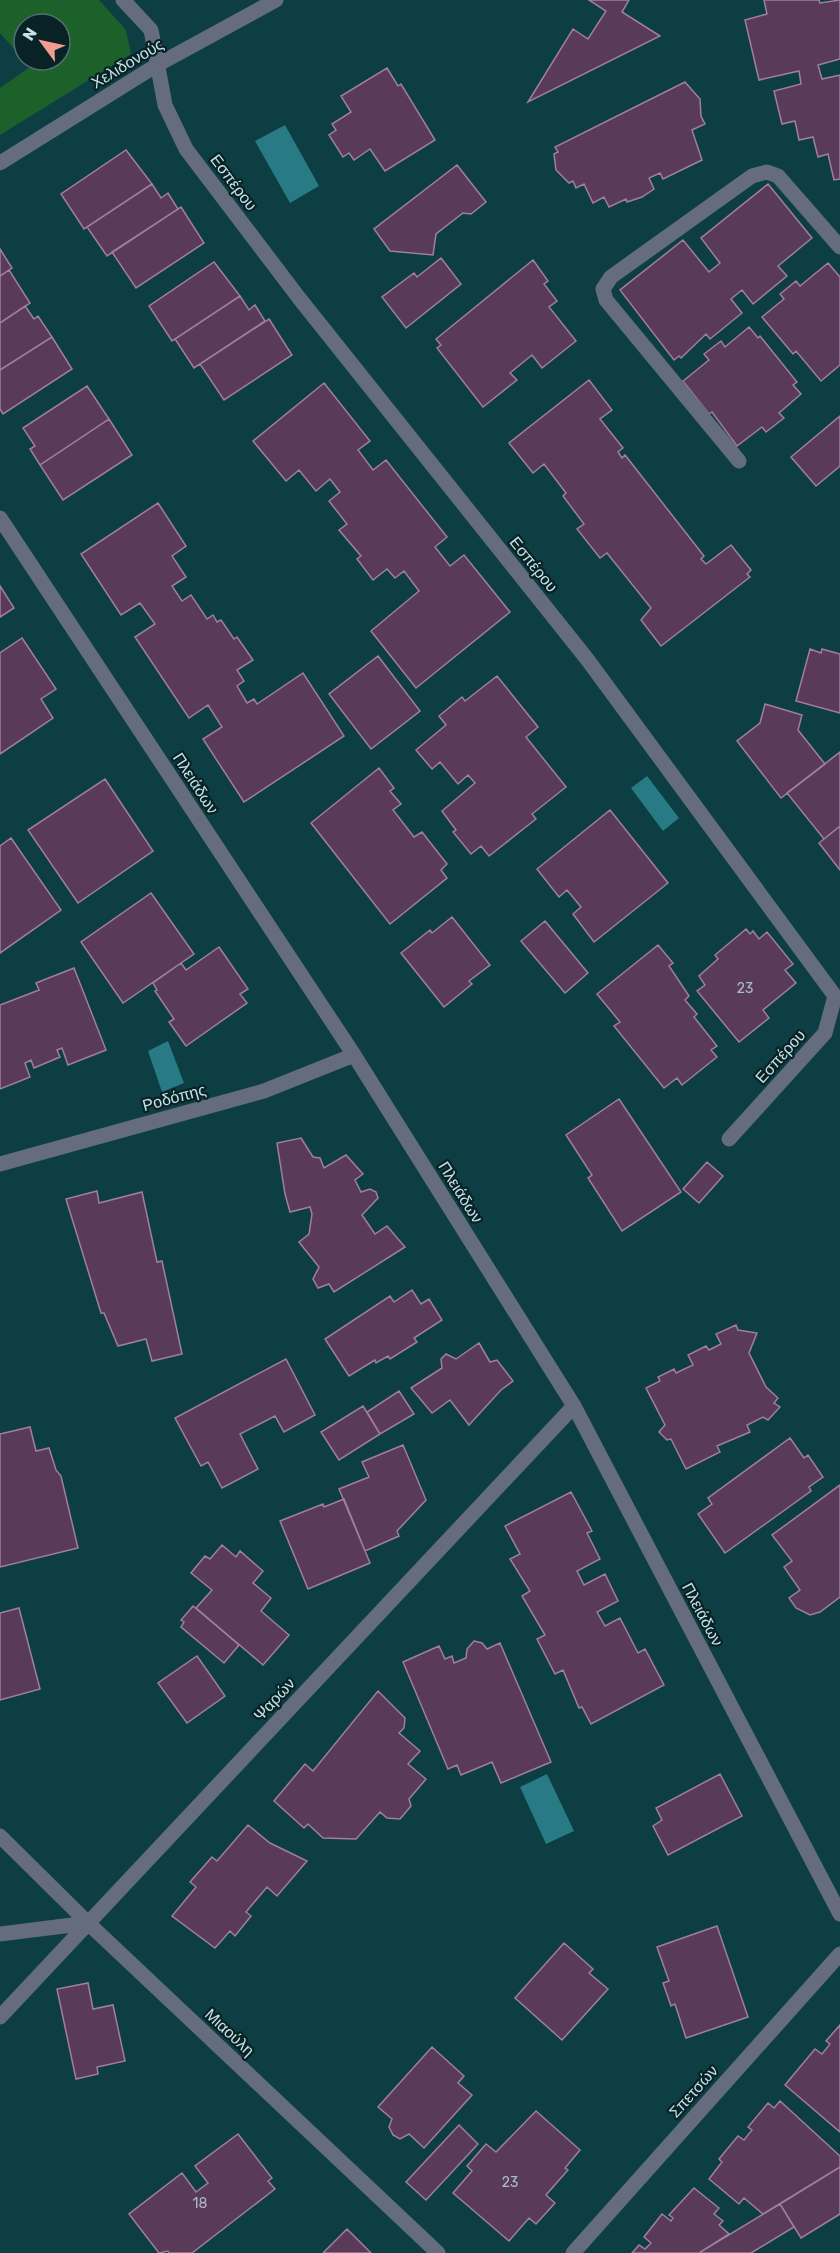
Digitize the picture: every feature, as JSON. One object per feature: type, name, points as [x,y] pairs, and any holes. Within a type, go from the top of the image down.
[{"type":"street","name":"Εσπέρου","points":[[123,0],[151,30],[165,105],[186,149],[299,298],[587,659],[835,996],[825,1033],[729,1139]]},
{"type":"street","name":"Χελιδονούς","points":[[0,163],[157,65],[276,0]]},
{"type":"street","points":[[739,461],[606,300],[603,289],[611,277],[620,270],[752,176],[767,172],[778,176],[840,247]]},
{"type":"street","name":"Πλειάδων","points":[[0,518],[354,1055],[574,1406],[840,1914]]},
{"type":"street","name":"Ροδόπης","points":[[0,1164],[264,1091],[354,1055]]},
{"type":"street","name":"Ψαρών","points":[[0,2017],[574,1406]]},
{"type":"street","name":"Μιαούλη","points":[[0,1836],[88,1923],[438,2253]]},
{"type":"street","points":[[0,1934],[88,1923]]},
{"type":"street","name":"Σπετσών","points":[[573,2253],[840,1954]]},
{"type":"green space","points":[[0,0],[99,0],[126,30],[131,54],[0,135],[0,88],[23,72],[72,72],[72,12],[12,12],[12,47],[0,33]]},
{"type":"water","points":[[285,125],[319,186],[290,203],[255,141]]},
{"type":"water","points":[[647,776],[679,818],[663,831],[631,788]]},
{"type":"water","points":[[168,1041],[184,1083],[162,1092],[148,1051]]},
{"type":"water","points":[[547,1774],[574,1831],[546,1844],[520,1787]]},
{"type":"building","points":[[589,0],[629,0],[622,12],[660,36],[528,102],[573,29],[588,39],[606,11]]},
{"type":"building","points":[[764,0],[819,0],[820,3],[840,0],[840,59],[818,65],[822,79],[840,75],[840,179],[834,180],[828,154],[818,157],[813,137],[799,140],[795,121],[782,124],[774,91],[801,84],[799,71],[759,80],[745,20],[767,14]]},
{"type":"building","points":[[387,68],[398,86],[401,84],[435,140],[385,171],[370,149],[354,160],[349,153],[343,157],[329,135],[336,130],[332,124],[351,112],[341,96]]},
{"type":"building","points":[[685,82],[700,99],[701,116],[705,124],[692,130],[702,160],[663,179],[660,173],[649,178],[654,189],[642,197],[627,202],[626,199],[609,207],[604,197],[593,203],[584,184],[576,188],[573,181],[569,183],[556,170],[554,154],[558,152],[555,147]]},
{"type":"building","points":[[126,150],[152,184],[84,229],[61,194]]},
{"type":"building","points":[[457,165],[486,202],[471,214],[463,213],[436,234],[433,255],[390,251],[374,229]]},
{"type":"building","points":[[152,184],[161,198],[168,193],[178,209],[107,256],[87,227]]},
{"type":"building","points":[[768,184],[812,238],[778,266],[787,276],[753,304],[742,290],[731,299],[742,313],[710,339],[706,334],[681,358],[679,356],[674,360],[620,290],[683,240],[709,272],[720,263],[701,238]]},
{"type":"building","points":[[181,207],[204,243],[136,288],[112,252]]},
{"type":"building","points":[[0,249],[12,268],[0,276]]},
{"type":"building","points":[[441,258],[461,284],[406,328],[382,297],[414,273],[417,277]]},
{"type":"building","points":[[533,260],[548,281],[544,284],[557,301],[549,307],[576,341],[542,368],[532,355],[510,373],[517,380],[483,407],[437,348],[441,345],[436,339]]},
{"type":"building","points":[[214,262],[240,296],[172,341],[149,306]]},
{"type":"building","points":[[828,263],[840,277],[840,365],[821,381],[796,351],[793,354],[762,317],[784,299],[780,294],[796,281],[800,286]]},
{"type":"building","points":[[9,270],[30,303],[0,323],[0,276]]},
{"type":"building","points":[[240,296],[249,310],[255,305],[265,321],[194,368],[175,339]]},
{"type":"building","points":[[25,306],[34,319],[38,316],[52,337],[0,370],[0,323]]},
{"type":"building","points":[[269,319],[292,355],[224,400],[200,364]]},
{"type":"building","points":[[749,327],[758,338],[760,336],[797,382],[793,385],[801,394],[779,413],[784,418],[766,432],[762,427],[737,446],[712,412],[709,414],[683,381],[709,360],[704,354],[721,341],[725,347]]},
{"type":"building","points":[[52,337],[72,369],[3,414],[0,409],[0,370]]},
{"type":"building","points":[[589,380],[612,410],[600,419],[623,448],[618,452],[622,458],[625,455],[704,556],[701,559],[706,564],[731,545],[751,570],[747,574],[750,577],[661,646],[641,620],[651,608],[607,553],[600,558],[577,529],[584,524],[563,496],[566,493],[544,464],[533,473],[509,443]]},
{"type":"building","points":[[324,383],[370,441],[358,450],[373,470],[386,460],[447,537],[435,547],[450,566],[464,555],[510,612],[416,688],[371,631],[419,591],[404,571],[395,578],[387,569],[373,580],[357,559],[361,556],[339,530],[347,524],[329,501],[340,492],[330,479],[316,491],[299,470],[286,481],[253,441]]},
{"type":"building","points":[[87,386],[109,419],[40,465],[30,449],[35,446],[23,428]]},
{"type":"building","points":[[840,416],[840,466],[816,486],[791,457]]},
{"type":"building","points":[[109,419],[132,455],[63,500],[40,465]]},
{"type":"building","points":[[158,503],[186,546],[172,556],[186,577],[172,586],[182,601],[191,595],[207,619],[213,615],[217,622],[221,620],[234,639],[237,637],[253,660],[237,670],[244,681],[237,686],[247,703],[254,699],[257,704],[303,673],[344,736],[244,802],[203,739],[222,727],[208,705],[189,718],[135,637],[155,624],[140,603],[121,615],[81,554]]},
{"type":"building","points":[[0,586],[14,608],[0,617]]},
{"type":"building","points":[[22,638],[56,689],[41,699],[53,718],[0,754],[0,653]]},
{"type":"building","points":[[810,649],[821,653],[822,649],[840,654],[840,713],[796,701]]},
{"type":"building","points":[[378,656],[420,711],[371,749],[329,694]]},
{"type":"building","points":[[497,676],[538,727],[526,737],[566,787],[532,814],[536,819],[489,856],[481,846],[471,854],[453,832],[456,830],[442,811],[475,783],[468,775],[458,784],[440,762],[432,769],[416,750],[446,725],[439,716],[462,697],[465,701]]},
{"type":"building","points":[[765,704],[802,715],[798,730],[825,764],[781,798],[737,741],[760,723]]},
{"type":"building","points":[[840,752],[840,826],[824,839],[787,793]]},
{"type":"building","points":[[379,768],[394,788],[390,791],[401,804],[393,810],[414,837],[422,832],[447,864],[441,870],[447,878],[390,924],[311,823]]},
{"type":"building","points":[[105,779],[153,851],[78,903],[28,830]]},
{"type":"building","points":[[610,810],[668,883],[594,942],[573,914],[581,907],[567,890],[559,897],[537,869]]},
{"type":"building","points":[[840,826],[840,870],[819,843]]},
{"type":"building","points":[[11,838],[61,910],[0,953],[0,846]]},
{"type":"building","points":[[151,893],[194,954],[123,1003],[81,942]]},
{"type":"building","points":[[452,917],[490,965],[469,981],[472,984],[444,1007],[401,953],[430,930],[432,933]]},
{"type":"building","points":[[545,921],[588,973],[565,993],[521,941]]},
{"type":"building","points":[[746,929],[750,934],[753,931],[759,939],[767,932],[793,964],[785,970],[796,983],[763,1010],[769,1018],[739,1042],[697,991],[705,985],[699,976],[718,959],[715,955]]},
{"type":"building","points":[[658,945],[673,963],[669,966],[689,996],[685,1000],[697,1014],[694,1017],[717,1046],[711,1050],[717,1057],[682,1085],[677,1078],[664,1088],[614,1026],[620,1022],[597,994]]},
{"type":"building","points":[[219,947],[248,989],[240,994],[247,1003],[186,1046],[169,1022],[174,1019],[155,991],[157,990],[153,983],[181,963],[186,970]]},
{"type":"building","points":[[74,968],[106,1050],[68,1065],[62,1048],[57,1050],[60,1057],[34,1068],[31,1060],[25,1063],[30,1077],[0,1089],[0,1005],[39,990],[36,983]]},
{"type":"building","points":[[619,1099],[681,1192],[622,1231],[588,1178],[592,1175],[566,1135]]},
{"type":"building","points":[[301,1138],[313,1157],[320,1158],[324,1168],[346,1155],[363,1174],[355,1180],[361,1192],[370,1189],[376,1192],[378,1198],[362,1215],[375,1234],[387,1226],[405,1247],[334,1292],[329,1284],[318,1288],[313,1279],[319,1267],[299,1242],[309,1234],[312,1214],[310,1207],[290,1212],[285,1194],[277,1143]]},
{"type":"building","points":[[707,1162],[723,1176],[699,1203],[683,1189]]},
{"type":"building","points":[[97,1191],[99,1203],[142,1192],[157,1262],[162,1261],[182,1354],[152,1361],[146,1339],[118,1346],[104,1313],[101,1313],[66,1199]]},
{"type":"building","points":[[412,1290],[421,1304],[429,1299],[442,1320],[414,1338],[417,1342],[390,1359],[388,1356],[376,1363],[375,1360],[349,1376],[325,1339],[390,1296],[394,1302]]},
{"type":"building","points":[[736,1325],[738,1330],[757,1333],[749,1353],[766,1387],[778,1398],[774,1403],[780,1407],[768,1420],[763,1417],[747,1425],[750,1432],[717,1446],[720,1452],[686,1469],[671,1439],[667,1440],[659,1432],[665,1425],[646,1388],[660,1381],[658,1377],[674,1369],[676,1373],[693,1365],[688,1355],[706,1346],[709,1350],[721,1344],[716,1334]]},
{"type":"building","points":[[479,1343],[490,1362],[497,1360],[513,1381],[501,1390],[469,1425],[450,1400],[432,1413],[411,1388],[442,1368],[441,1359],[446,1354],[456,1359]]},
{"type":"building","points":[[286,1359],[315,1415],[284,1432],[275,1416],[240,1434],[258,1469],[222,1488],[208,1462],[201,1466],[175,1418]]},
{"type":"building","points":[[399,1391],[414,1414],[380,1434],[367,1412]]},
{"type":"building","points":[[363,1406],[380,1434],[339,1460],[321,1432]]},
{"type":"building","points":[[30,1427],[36,1451],[49,1448],[56,1470],[61,1476],[78,1548],[0,1567],[0,1434]]},
{"type":"building","points":[[790,1438],[804,1458],[808,1455],[823,1477],[809,1487],[811,1491],[725,1553],[698,1514],[712,1504],[708,1498]]},
{"type":"building","points":[[403,1445],[426,1500],[397,1531],[399,1536],[365,1551],[339,1489],[369,1477],[362,1462]]},
{"type":"building","points":[[840,1485],[840,1597],[820,1612],[810,1615],[796,1608],[789,1598],[800,1590],[784,1567],[792,1561],[772,1535]]},
{"type":"building","points":[[571,1492],[592,1531],[587,1533],[600,1559],[577,1571],[584,1585],[605,1574],[618,1601],[597,1612],[605,1626],[620,1618],[638,1653],[645,1649],[664,1685],[591,1724],[582,1707],[579,1708],[563,1670],[555,1674],[537,1639],[545,1635],[522,1596],[530,1591],[510,1559],[520,1554],[505,1526]]},
{"type":"building","points":[[344,1499],[370,1563],[308,1589],[280,1521],[323,1504],[324,1507]]},
{"type":"building","points":[[222,1545],[236,1557],[240,1551],[263,1571],[253,1583],[271,1598],[261,1611],[289,1635],[263,1665],[196,1608],[212,1590],[191,1573],[205,1556],[210,1559]]},
{"type":"building","points":[[193,1606],[239,1645],[224,1663],[181,1627],[184,1622],[181,1620]]},
{"type":"building","points":[[19,1608],[40,1689],[0,1700],[0,1613]]},
{"type":"building","points":[[474,1641],[482,1643],[487,1649],[500,1643],[551,1762],[501,1783],[492,1762],[461,1775],[457,1765],[448,1769],[403,1662],[439,1646],[445,1659],[452,1656],[454,1663],[466,1658],[467,1649]]},
{"type":"building","points":[[197,1656],[225,1696],[187,1723],[158,1683]]},
{"type":"building","points":[[378,1691],[405,1718],[404,1728],[399,1733],[420,1751],[408,1764],[426,1779],[409,1799],[411,1806],[400,1819],[387,1818],[380,1812],[356,1839],[323,1838],[308,1824],[304,1828],[274,1801],[305,1764],[313,1771]]},
{"type":"building","points":[[720,1774],[742,1816],[668,1855],[653,1826],[662,1820],[656,1808]]},
{"type":"building","points":[[248,1825],[270,1843],[307,1861],[277,1896],[267,1887],[246,1912],[251,1916],[235,1936],[230,1931],[215,1948],[172,1916],[196,1887],[190,1882],[212,1857],[217,1861]]},
{"type":"building","points":[[717,1926],[748,2017],[686,2038],[675,2004],[671,2006],[663,1983],[669,1981],[657,1947]]},
{"type":"building","points":[[564,1943],[593,1969],[589,1973],[608,1989],[562,2040],[515,1998]]},
{"type":"building","points":[[88,1983],[93,2009],[113,2005],[125,2061],[97,2067],[98,2074],[76,2079],[57,1989]]},
{"type":"building","points":[[840,2025],[840,2132],[785,2085],[815,2049],[822,2054],[830,2044],[826,2041]]},
{"type":"building","points":[[432,2047],[464,2076],[458,2083],[472,2095],[424,2148],[409,2134],[400,2139],[393,2135],[389,2127],[392,2119],[378,2107]]},
{"type":"building","points":[[780,2101],[840,2156],[840,2167],[763,2214],[744,2198],[739,2204],[709,2179],[722,2162],[719,2159],[738,2136],[744,2140],[752,2130],[748,2127],[768,2103],[774,2108]]},
{"type":"building","points":[[536,2111],[580,2150],[565,2168],[568,2170],[546,2195],[555,2203],[536,2224],[529,2218],[509,2241],[453,2193],[472,2171],[467,2166],[486,2144],[496,2152]]},
{"type":"building","points":[[459,2125],[478,2144],[426,2200],[406,2182]]},
{"type":"building","points":[[238,2134],[272,2178],[268,2181],[275,2189],[192,2253],[169,2253],[168,2251],[159,2253],[129,2214],[182,2173],[196,2192],[208,2183],[195,2166]]},
{"type":"building","points":[[840,2167],[840,2214],[801,2238],[780,2204]]},
{"type":"building","points":[[694,2188],[719,2208],[714,2214],[723,2221],[719,2225],[729,2234],[699,2253],[632,2253],[639,2245],[645,2249],[651,2243],[644,2237],[662,2214],[671,2221],[673,2218],[669,2215]]},
{"type":"building","points":[[780,2204],[794,2227],[751,2253],[699,2253]]},
{"type":"building","points":[[347,2229],[371,2253],[323,2253]]}]
